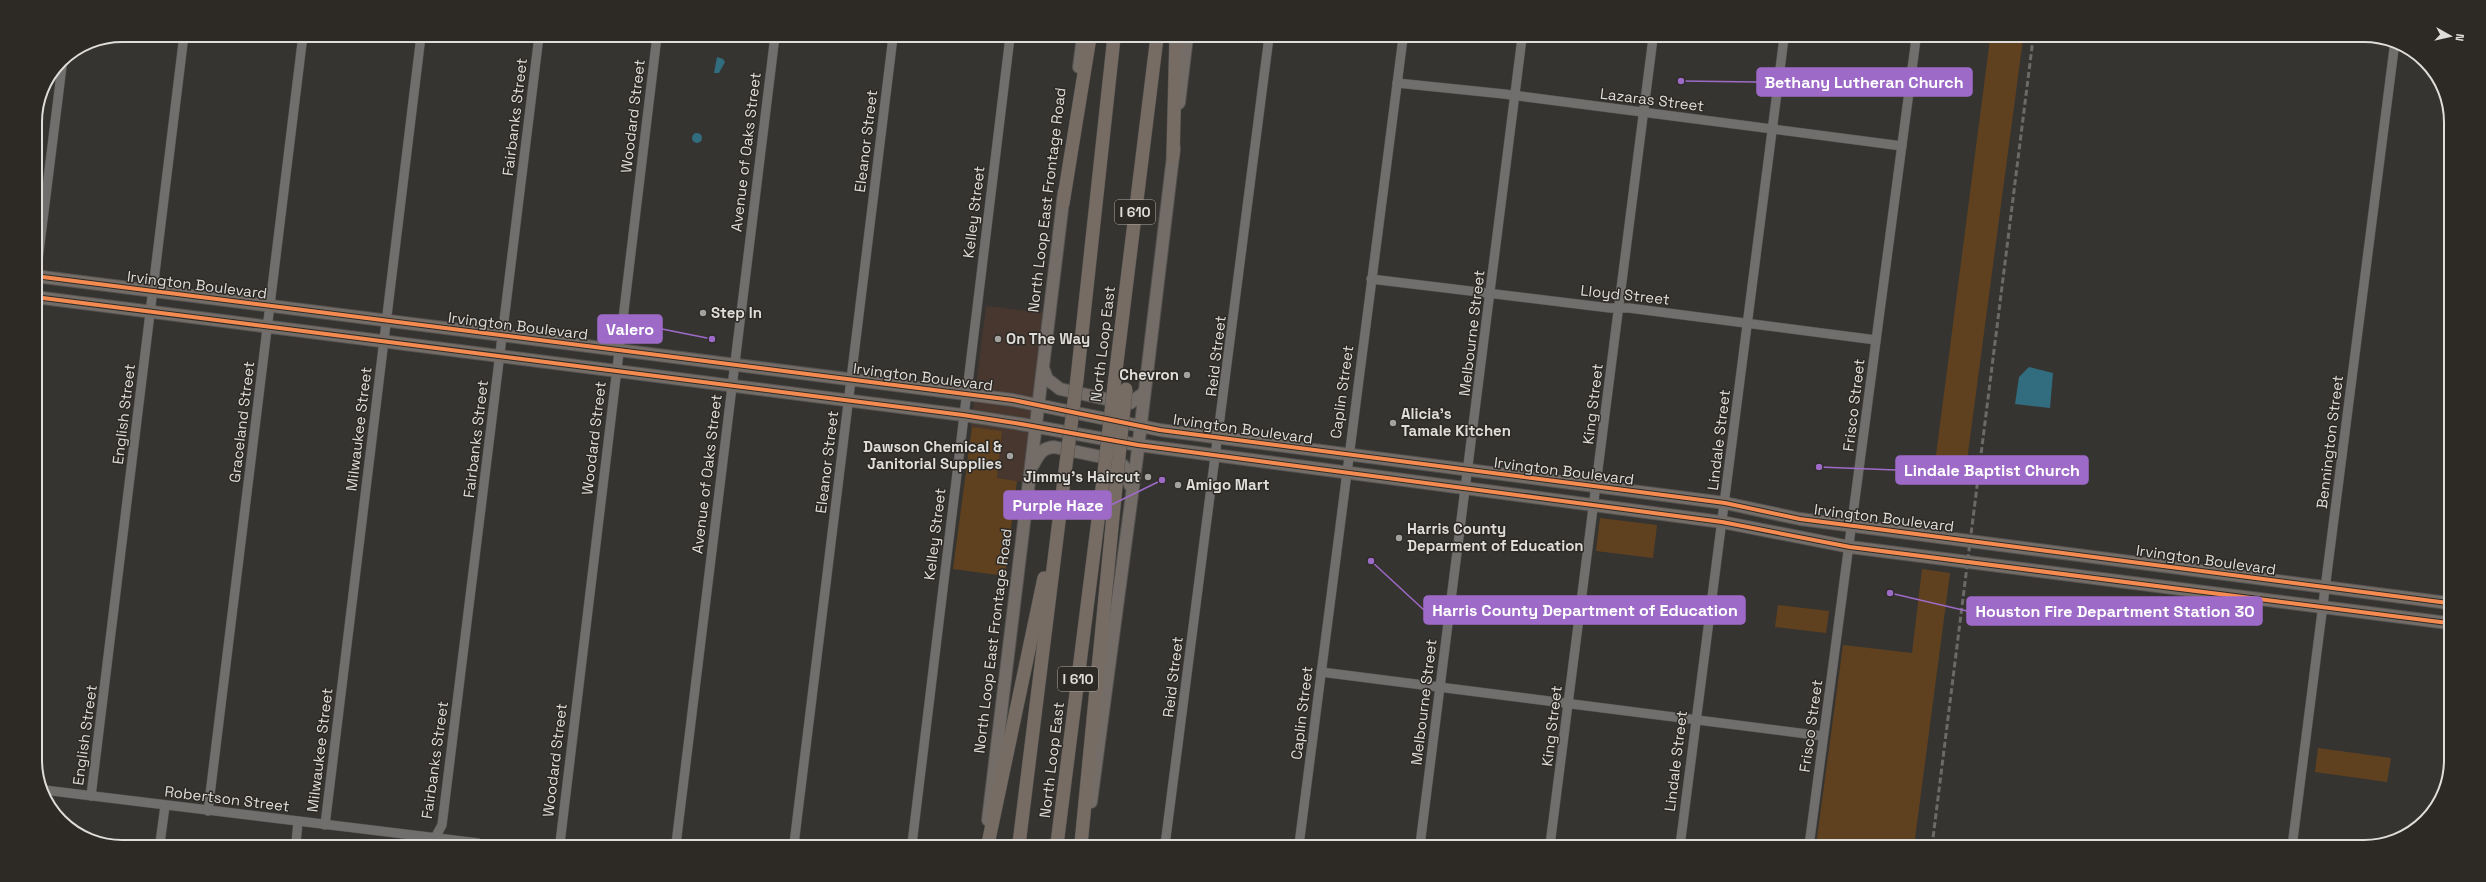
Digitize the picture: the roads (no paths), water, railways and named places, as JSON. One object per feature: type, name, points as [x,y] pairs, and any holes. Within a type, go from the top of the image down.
[{"type":"highway","points":[[1062,203],[1089,42]]},
{"type":"highway","name":"North Loop East","points":[[1019,840],[1063,490],[1113,42]]},
{"type":"highway","name":"North Loop East","points":[[1058,840],[1104,472],[1120,388],[1118,350],[1156,42]]},
{"type":"highway","points":[[1173,156],[1176,42]]},
{"type":"highway","points":[[1081,840],[1117,475],[1120,388]]},
{"type":"highway","points":[[987,840],[1063,490]]},
{"type":"main road","name":"North Loop East Frontage Road","points":[[986,840],[1042,366],[1082,42]]},
{"type":"main road","points":[[1087,840],[1131,490],[1138,446],[1186,42]]},
{"type":"main road","name":"Irvington Boulevard","points":[[42,280],[153,291],[966,395],[1038,406],[1140,426],[1219,438],[1348,456],[1725,503],[1800,519],[2444,603]]},
{"type":"main road","name":"Irvington Boulevard","points":[[42,298],[963,416],[1036,426],[1138,446],[1464,490],[1722,522],[1850,547],[2005,565],[2444,622]]},
{"type":"main road","points":[[1042,366],[1047,379],[1060,390],[1124,403],[1130,403],[1144,393]]},
{"type":"main road","points":[[1031,469],[1039,453],[1046,448],[1062,449],[1116,460],[1123,464],[1128,473],[1131,490]]},
{"type":"main road","points":[[1892,552],[1894,531]]},
{"type":"main road","points":[[2005,565],[2007,545]]},
{"type":"main road","points":[[2128,582],[2130,563]]},
{"type":"main road","points":[[2224,594],[2226,575]]},
{"type":"street","name":"English Street","points":[[91,796],[183,42]]},
{"type":"street","name":"Graceland Street","points":[[208,811],[302,42]]},
{"type":"street","name":"Milwaukee Street","points":[[325,825],[420,42]]},
{"type":"street","name":"Fairbanks Street","points":[[433,840],[442,825],[538,42]]},
{"type":"street","name":"Woodard Street","points":[[560,840],[656,42]]},
{"type":"street","name":"Avenue of Oaks Street","points":[[676,840],[774,42]]},
{"type":"street","name":"Eleanor Street","points":[[794,840],[892,42]]},
{"type":"street","name":"Kelley Street","points":[[912,840],[1009,42]]},
{"type":"street","name":"Reid Street","points":[[1167,840],[1268,42]]},
{"type":"street","name":"Caplin Street","points":[[1300,840],[1345,474],[1402,42]]},
{"type":"street","name":"Melbourne Street","points":[[1421,840],[1464,490],[1468,471],[1491,294],[1522,42]]},
{"type":"street","name":"King Street","points":[[1551,840],[1653,42]]},
{"type":"street","name":"Lindale Street","points":[[1681,840],[1695,719],[1725,503],[1784,42]]},
{"type":"street","name":"Frisco Street","points":[[1811,840],[1823,736],[1853,526],[1916,42]]},
{"type":"street","name":"Bennington Street","points":[[2293,840],[2393,47]]},
{"type":"street","points":[[42,230],[62,69]]},
{"type":"street","name":"Lazaras Street","points":[[1397,83],[1515,96],[1902,146]]},
{"type":"street","name":"Lloyd Street","points":[[1371,279],[1748,323],[1876,340]]},
{"type":"street","points":[[1321,672],[1569,705],[1695,719],[1823,736]]},
{"type":"street","name":"Robertson Street","points":[[48,790],[433,840]]},
{"type":"street","points":[[160,840],[165,806]]},
{"type":"street","points":[[296,840],[298,822]]},
{"type":"water","points":[[717,57],[723,59],[725,62],[719,73],[714,73]]},
{"type":"water","points":[[695,133],[699,133],[701,134],[701,142],[695,143],[692,140],[692,136]]},
{"type":"water","points":[[2029,367],[2053,373],[2050,408],[2015,404],[2019,377]]},
{"type":"railway","points":[[1933,840],[2033,42]]},
{"type":"place","name":"Bethany Lutheran Church","points":[[1681,81]]},
{"type":"place","name":"Step In","points":[[703,313]]},
{"type":"place","name":"Valero","points":[[712,339]]},
{"type":"place","name":"On The Way","points":[[998,339]]},
{"type":"place","name":"Chevron","points":[[1187,375]]},
{"type":"place","name":"Alicia's Tamale Kitchen","points":[[1393,423]]},
{"type":"place","name":"Dawson Chemical & Janitorial Supplies","points":[[1010,456]]},
{"type":"place","name":"Lindale Baptist Church","points":[[1819,467]]},
{"type":"place","name":"Jimmy's Haircut","points":[[1148,477]]},
{"type":"place","name":"Purple Haze","points":[[1162,480]]},
{"type":"place","name":"Amigo Mart","points":[[1178,485]]},
{"type":"place","name":"Harris County Deparment of Education","points":[[1399,538]]},
{"type":"place","name":"Harris County Department of Education","points":[[1371,561]]},
{"type":"place","name":"Houston Fire Department Station 30","points":[[1890,593]]}]
